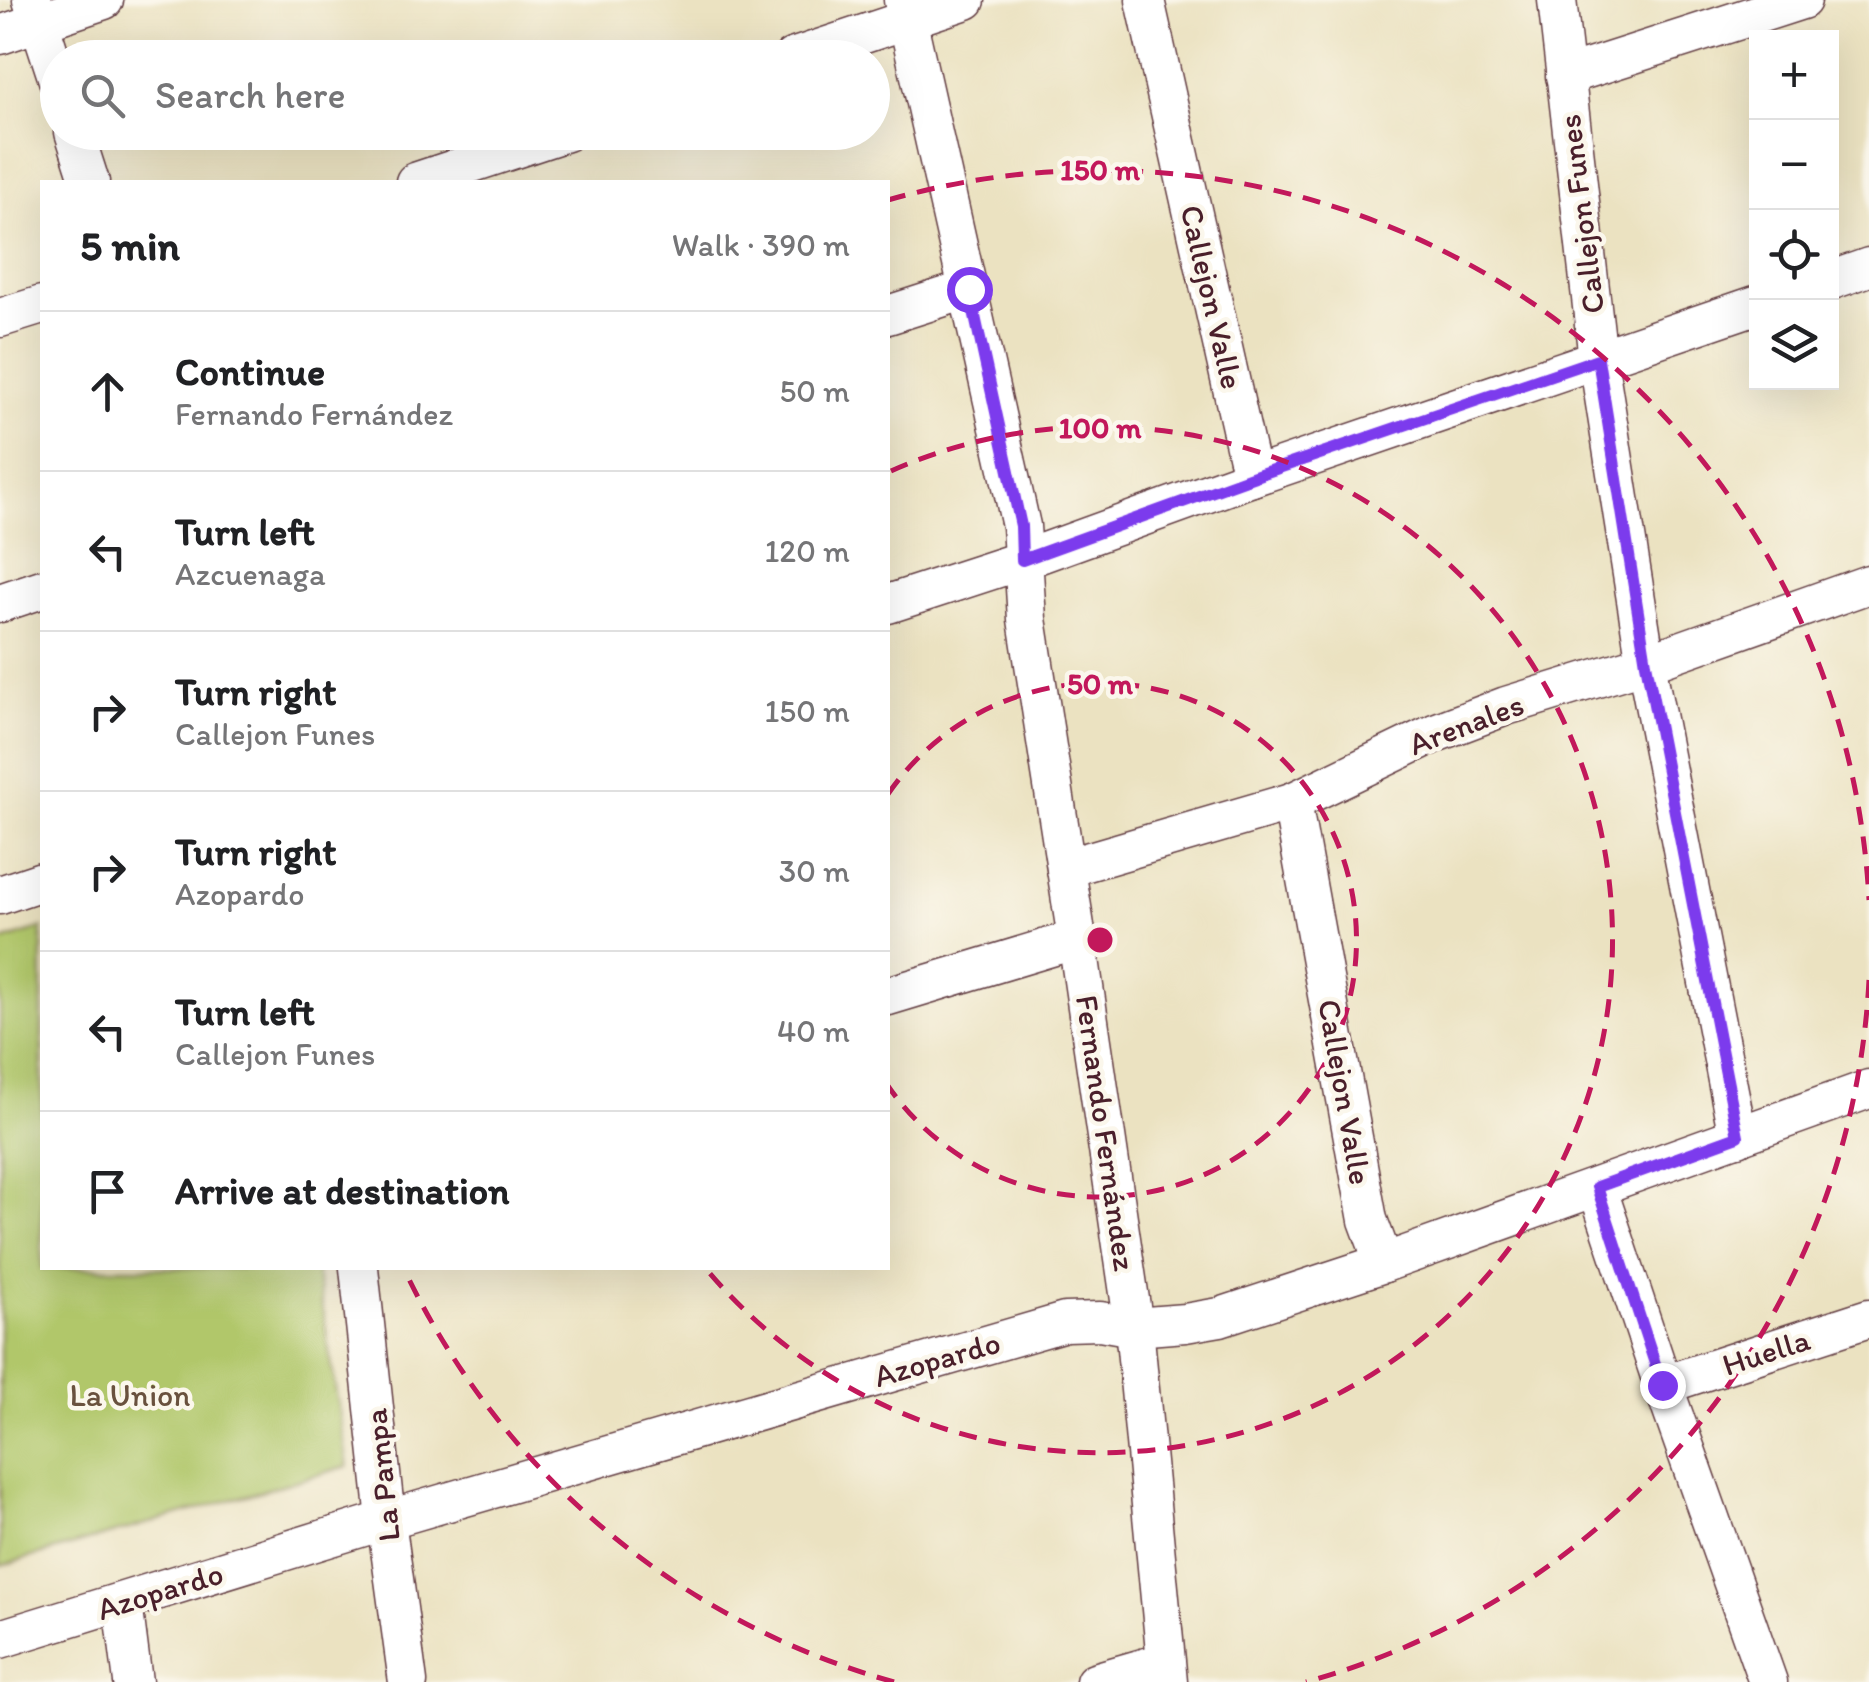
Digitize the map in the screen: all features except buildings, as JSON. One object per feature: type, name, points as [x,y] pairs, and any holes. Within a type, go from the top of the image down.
[{"type":"street","points":[[0,35],[36,11],[104,0]]},
{"type":"street","points":[[834,40],[905,10],[966,0]]},
{"type":"street","name":"Callejon Valle","points":[[1145,0],[1252,477]]},
{"type":"street","name":"Callejon Funes","points":[[1556,0],[1598,359],[1646,663],[1738,1136]]},
{"type":"street","points":[[1565,76],[1802,0]]},
{"type":"street","name":"Fernando Fernández","points":[[905,10],[1021,526],[1027,619],[1134,1326],[1166,1672]]},
{"type":"street","points":[[36,11],[45,40]]},
{"type":"street","points":[[80,150],[89,180]]},
{"type":"street","points":[[421,180],[512,150]]},
{"type":"street","points":[[1839,278],[1869,267]]},
{"type":"street","points":[[890,314],[969,289]]},
{"type":"street","points":[[0,318],[40,306]]},
{"type":"street","points":[[890,603],[1749,307]]},
{"type":"street","name":"Arenales","points":[[1066,868],[1292,802],[1435,733],[1506,706],[1646,663],[1869,584]]},
{"type":"street","points":[[0,603],[40,590]]},
{"type":"street","name":"Callejon Valle","points":[[1292,802],[1368,1220],[1384,1262]]},
{"type":"street","points":[[0,894],[40,881]]},
{"type":"street","points":[[890,995],[1077,939]]},
{"type":"street","name":"Azopardo","points":[[0,1639],[386,1520],[1065,1322],[1134,1326],[1185,1324],[1220,1317],[1869,1089]]},
{"type":"street","points":[[1597,1187],[1662,1385],[1768,1682]]},
{"type":"street","name":"La Pampa","points":[[360,1270],[386,1520],[408,1682]]},
{"type":"street","name":"Huella","points":[[1662,1385],[1869,1318]]},
{"type":"street","points":[[123,1602],[133,1682]]},
{"type":"street","points":[[1095,1682],[1166,1672]]},
{"type":"green space","name":"La Union","points":[[40,929],[40,1270],[316,1270],[348,1466],[0,1566],[0,942]]},
{"type":"route","points":[[969,289],[1021,526],[1022,560],[1598,359],[1646,663],[1738,1136],[1597,1187],[1662,1385]]}]
